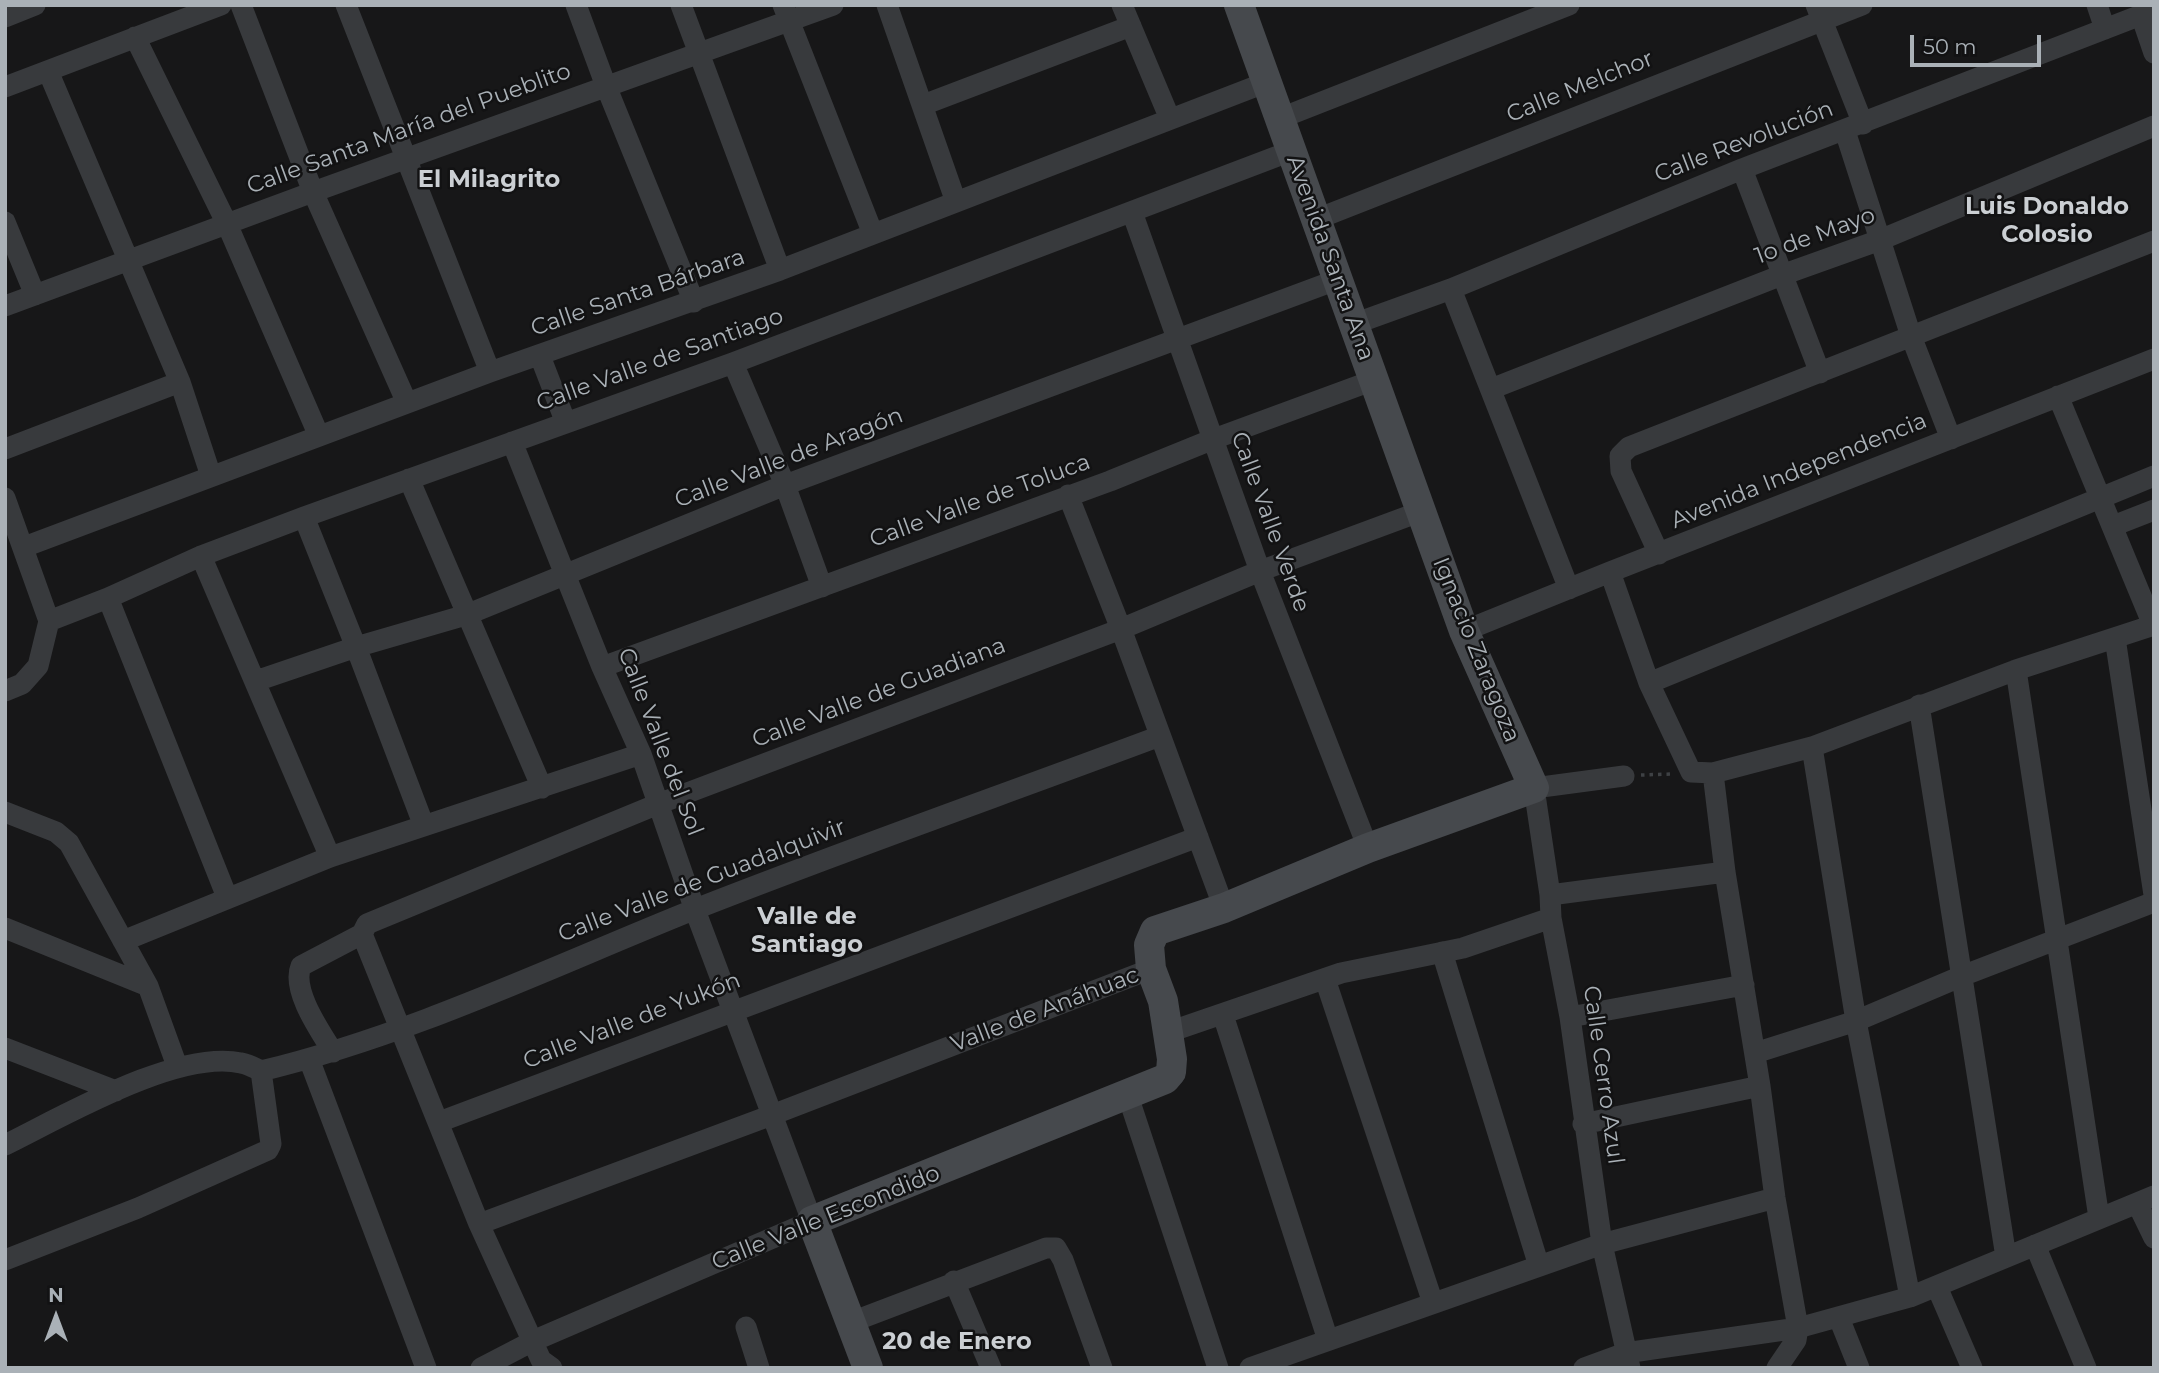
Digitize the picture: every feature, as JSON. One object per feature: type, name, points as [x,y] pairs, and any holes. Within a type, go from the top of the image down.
[{"type":"street","points":[[5,17],[35,5]]},
{"type":"street","points":[[5,87],[221,5]]},
{"type":"street","points":[[241,5],[313,192],[407,403]]},
{"type":"street","points":[[346,5],[490,372]]},
{"type":"street","points":[[576,5],[694,302]]},
{"type":"street","points":[[681,5],[780,270]]},
{"type":"street","name":"Calle Santa María del Pueblito","points":[[5,306],[405,158],[698,54],[786,14],[833,5]]},
{"type":"street","points":[[887,5],[956,202]]},
{"type":"street","points":[[1122,5],[1170,119]]},
{"type":"street","points":[[1281,118],[1569,5]]},
{"type":"street","name":"Calle Melchor","points":[[1317,219],[1819,13],[1862,5]]},
{"type":"street","points":[[2097,5],[2105,29]]},
{"type":"street","name":"Avenida Santa Ana","points":[[1243,6],[1267,82],[1422,511]]},
{"type":"street","points":[[2147,12],[2154,53]]},
{"type":"street","name":"Calle Revolución","points":[[1354,324],[1451,289],[1742,169],[2147,12]]},
{"type":"street","points":[[1819,13],[1854,127],[1880,240],[1911,336],[1951,439]]},
{"type":"street","points":[[786,14],[873,234]]},
{"type":"street","points":[[923,105],[1131,26]]},
{"type":"street","points":[[135,37],[228,224],[319,436]]},
{"type":"street","points":[[48,71],[180,382],[211,476]]},
{"type":"street","name":"Calle Santa Bárbara","points":[[24,547],[490,372],[780,270],[1267,82]]},
{"type":"street","name":"1o de Mayo","points":[[1491,390],[1782,275],[1880,240],[2154,127]]},
{"type":"street","name":"Calle Valle de Santiago","points":[[49,621],[201,556],[304,517],[733,362],[1292,151]]},
{"type":"street","points":[[1742,169],[1820,373]]},
{"type":"street","name":"Calle Valle Verde","points":[[1132,212],[1259,571],[1368,848]]},
{"type":"street","points":[[5,222],[35,295]]},
{"type":"street","points":[[1659,554],[1621,471],[1620,456],[1629,447],[2154,241]]},
{"type":"street","name":"Calle Valle de Aragón","points":[[256,681],[356,647],[466,615],[785,485],[1339,279]]},
{"type":"street","points":[[1451,289],[1570,590]]},
{"type":"street","points":[[540,356],[566,423]]},
{"type":"street","name":"Avenida Independencia","points":[[1464,631],[2154,359]]},
{"type":"street","points":[[733,362],[785,485],[822,587]]},
{"type":"street","name":"Calle Valle de Toluca","points":[[602,667],[1110,481],[1374,380]]},
{"type":"street","points":[[5,449],[180,382]]},
{"type":"street","points":[[1702,773],[1812,747],[2016,670],[2153,625],[2058,396]]},
{"type":"street","name":"Calle Valle del Sol","points":[[512,442],[602,667],[642,754],[695,910],[812,1221]]},
{"type":"street","points":[[1649,683],[2154,475]]},
{"type":"street","points":[[409,479],[542,788]]},
{"type":"street","points":[[1068,495],[1121,629],[1224,908]]},
{"type":"street","points":[[5,498],[49,621],[38,666],[22,684],[5,691]]},
{"type":"street","points":[[2113,526],[2154,510]]},
{"type":"street","name":"Calle Valle de Guadiana","points":[[332,1052],[312,1015],[298,982],[298,974],[302,966],[362,934],[367,924],[658,804],[1121,629],[1259,571],[1422,511]]},
{"type":"street","name":"Ignacio Zaragoza","points":[[1422,511],[1464,631],[1534,788]]},
{"type":"street","points":[[304,517],[424,826]]},
{"type":"street","points":[[201,556],[330,857]]},
{"type":"street","points":[[1610,572],[1649,683],[1702,773],[1725,872],[1755,1053],[1775,1198],[1798,1328],[1796,1340],[1777,1368]]},
{"type":"street","points":[[108,598],[227,897]]},
{"type":"street","points":[[2115,638],[2154,895]]},
{"type":"street","points":[[2016,670],[2098,1218]]},
{"type":"street","points":[[1919,705],[2007,1257]]},
{"type":"street","name":"Calle Valle de Guadalquivir","points":[[261,1071],[309,1059],[400,1029],[695,910],[1160,736]]},
{"type":"street","points":[[1812,747],[1856,1021],[1910,1297]]},
{"type":"street","points":[[123,942],[227,897],[330,857],[642,754]]},
{"type":"street","name":"Valle de Anáhuac","points":[[479,1224],[1151,969],[1149,945],[1155,931],[1224,908],[1368,848],[1534,788],[1624,776]]},
{"type":"street","name":"Calle Cerro Azul","points":[[1534,788],[1602,1244],[1627,1360]]},
{"type":"street","points":[[5,812],[56,832],[69,843],[148,986],[177,1066]]},
{"type":"street","name":"Calle Valle de Yukón","points":[[439,1122],[1198,837]]},
{"type":"street","points":[[1550,895],[1725,872]]},
{"type":"street","points":[[1755,1053],[1856,1021],[1962,976],[2154,902]]},
{"type":"street","points":[[1151,969],[1163,1001],[1169,1032],[1341,973],[1463,948],[1552,918]]},
{"type":"street","points":[[5,928],[148,986]]},
{"type":"street","points":[[362,934],[479,1224],[541,1360],[552,1368]]},
{"type":"street","points":[[1442,952],[1539,1266]]},
{"type":"street","points":[[1325,979],[1433,1303]]},
{"type":"street","points":[[1570,1017],[1744,985]]},
{"type":"street","points":[[1223,1015],[1328,1340]]},
{"type":"street","name":"Calle Valle Escondido","points":[[481,1368],[533,1341],[812,1221],[1165,1079],[1171,1072],[1169,1032]]},
{"type":"street","points":[[5,1048],[116,1091]]},
{"type":"street","points":[[309,1059],[426,1368]]},
{"type":"street","points":[[5,1144],[116,1091],[177,1066],[223,1061],[242,1063],[261,1071],[271,1144],[268,1150],[138,1208],[5,1260]]},
{"type":"street","points":[[1583,1124],[1760,1086]]},
{"type":"street","points":[[1128,1096],[1218,1368]]},
{"type":"street","points":[[1263,1366],[1328,1340],[1602,1244],[1775,1198]]},
{"type":"street","points":[[1584,1368],[1798,1328],[1910,1297],[2146,1200],[2154,1238]]},
{"type":"street","points":[[812,1221],[868,1368]]},
{"type":"street","points":[[2035,1245],[2086,1368]]},
{"type":"street","points":[[849,1323],[1046,1248],[1056,1248],[1063,1260],[1102,1368]]},
{"type":"street","points":[[954,1282],[990,1368]]},
{"type":"street","points":[[1937,1287],[1972,1368]]},
{"type":"street","points":[[1839,1318],[1859,1368]]},
{"type":"street","points":[[746,1327],[759,1368]]},
{"type":"path","points":[[1624,776],[1702,773]]},
{"type":"district","name":"El Milagrito","points":[[489,180]]},
{"type":"district","name":"Luis Donaldo Colosio","points":[[2047,221]]},
{"type":"district","name":"Valle de Santiago","points":[[807,931]]},
{"type":"district","name":"20 de Enero","points":[[957,1342]]}]
